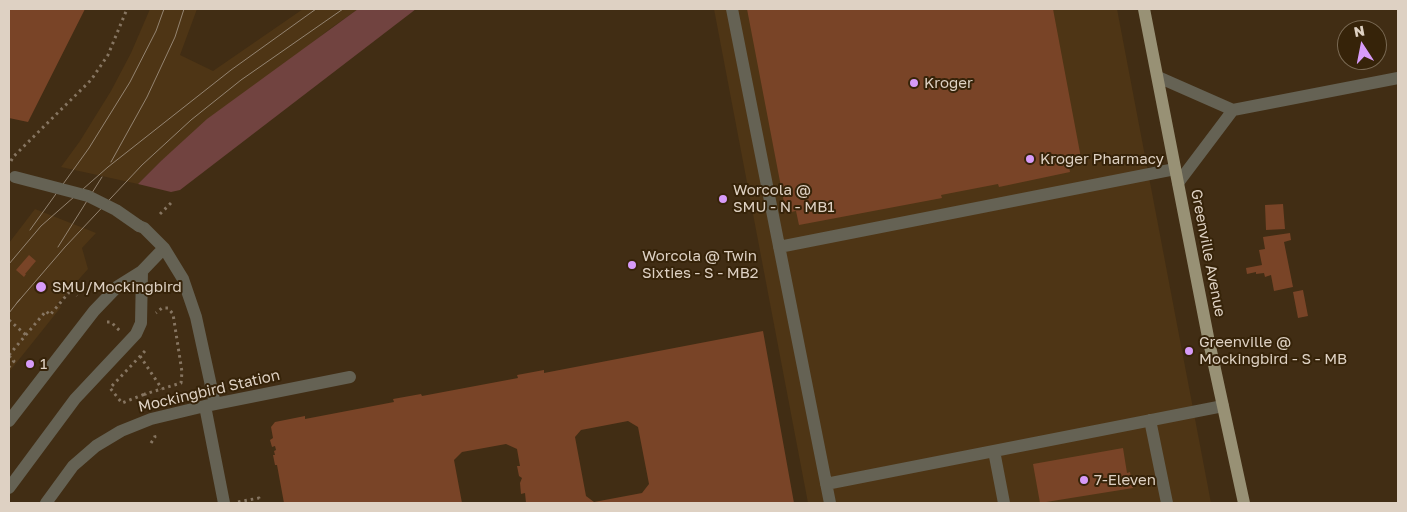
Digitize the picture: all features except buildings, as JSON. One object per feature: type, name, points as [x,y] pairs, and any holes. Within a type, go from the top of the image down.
[{"type":"main road","name":"Greenville Avenue","points":[[1144,9],[1244,503]]},
{"type":"street","points":[[732,9],[830,503]]},
{"type":"street","points":[[1158,77],[1233,110],[1398,78]]},
{"type":"street","points":[[1178,183],[1233,110]]},
{"type":"street","points":[[779,247],[1175,169]]},
{"type":"street","points":[[12,176],[88,196],[116,210],[144,228],[164,248],[183,280],[196,317],[224,503]]},
{"type":"street","points":[[9,421],[94,311],[118,286],[142,271],[164,248]]},
{"type":"street","points":[[9,488],[75,399],[136,334],[141,323],[142,271]]},
{"type":"street","name":"Mockingbird Station","points":[[46,503],[73,466],[96,446],[121,431],[152,419],[210,405],[350,377]]},
{"type":"street","points":[[826,484],[1223,406]]},
{"type":"street","points":[[1150,420],[1167,503]]},
{"type":"street","points":[[994,451],[1004,503]]},
{"type":"path","points":[[13,157],[91,80],[108,55],[127,9]]},
{"type":"path","points":[[160,214],[171,202]]},
{"type":"path","points":[[9,367],[14,361],[9,355],[46,312],[50,315],[71,290],[77,296]]},
{"type":"path","points":[[146,350],[110,388],[122,403],[181,383],[182,372],[173,314],[168,308],[162,308],[156,313],[154,320]]},
{"type":"path","points":[[9,320],[26,335]]},
{"type":"path","points":[[107,322],[111,322],[122,333]]},
{"type":"path","points":[[135,349],[162,389]]},
{"type":"path","points":[[145,394],[147,402]]},
{"type":"path","points":[[151,443],[155,437],[154,433]]},
{"type":"path","points":[[229,503],[259,498],[260,503]]},
{"type":"shaded area","points":[[150,9],[197,9],[180,55],[213,71],[303,9],[358,9],[161,161],[138,184],[61,167],[80,141],[111,91],[131,53]]},
{"type":"shaded area","points":[[358,9],[416,9],[180,190],[171,192],[138,184],[207,119]]},
{"type":"shaded area","points":[[714,9],[1117,9],[1211,503],[808,503]]},
{"type":"shaded area","name":"SMU/Mockingbird","points":[[35,209],[96,233],[82,248],[88,269],[57,304],[61,307],[9,372],[9,243]]},
{"type":"tram line","points":[[30,230],[89,148],[130,82],[156,31],[164,9]]},
{"type":"tram line","points":[[111,162],[147,97],[175,37],[184,9]]},
{"type":"tram line","points":[[9,264],[41,226],[108,167],[231,70],[316,9]]},
{"type":"tram line","points":[[16,304],[65,247],[142,165],[191,120],[241,80],[343,9]]},
{"type":"tram line","points":[[58,247],[102,177]]},
{"type":"tram line","points":[[9,313],[20,299]]},
{"type":"place","name":"Kroger","points":[[914,83]]},
{"type":"place","name":"Kroger Pharmacy","points":[[1030,159]]},
{"type":"place","name":"Worcola @ SMU - N - MB1","points":[[723,199]]},
{"type":"place","name":"Worcola @ Twin Sixties - S - MB2","points":[[632,265]]},
{"type":"place","name":"SMU/Mockingbird","points":[[41,287]]},
{"type":"place","name":"Greenville @ Mockingbird - S - MB","points":[[1189,351]]},
{"type":"place","name":"1","points":[[30,364]]},
{"type":"place","name":"7-Eleven","points":[[1084,480]]}]
